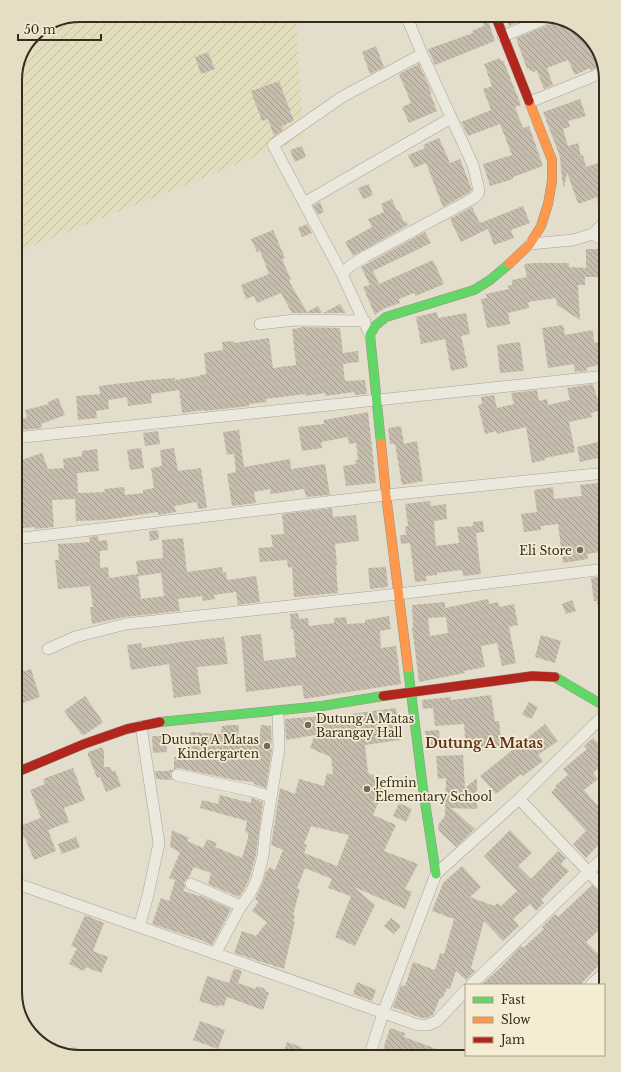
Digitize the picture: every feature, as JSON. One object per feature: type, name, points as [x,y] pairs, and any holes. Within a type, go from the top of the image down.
[{"type":"street","points":[[342,274],[350,266],[366,256],[471,200],[478,194],[479,190],[473,165],[409,22]]},
{"type":"street","points":[[370,335],[375,326],[386,317],[468,292],[487,282],[503,270],[530,244],[539,229],[550,199],[554,172],[552,160],[498,22]]},
{"type":"street","points":[[503,36],[538,22]]},
{"type":"street","points":[[422,54],[342,97],[273,145],[342,274],[365,321],[370,335],[386,495],[398,594],[423,789],[436,874]]},
{"type":"street","points":[[530,102],[599,74]]},
{"type":"street","points":[[304,203],[451,118]]},
{"type":"street","points":[[530,244],[573,240],[593,234],[599,228]]},
{"type":"street","points":[[593,234],[599,238]]},
{"type":"street","points":[[260,324],[295,320],[365,321]]},
{"type":"street","points":[[22,437],[599,377]]},
{"type":"street","points":[[22,538],[386,495],[599,474]]},
{"type":"street","points":[[48,649],[75,637],[126,624],[599,570]]},
{"type":"street","points":[[22,770],[84,744],[127,729],[154,723],[322,706],[411,692],[532,676],[556,677],[599,703]]},
{"type":"street","points":[[215,954],[241,906],[250,894],[263,856],[279,750],[278,711]]},
{"type":"street","points":[[371,1050],[383,1013],[436,874],[519,799],[599,720]]},
{"type":"street","points":[[139,927],[148,895],[159,843],[141,726]]},
{"type":"street","points":[[177,776],[238,788],[271,798]]},
{"type":"street","points":[[519,799],[599,883]]},
{"type":"street","points":[[472,984],[599,862]]},
{"type":"street","points":[[191,884],[241,906]]},
{"type":"street","points":[[22,885],[418,1025],[428,1025],[437,1022],[465,991]]},
{"type":"shaded area","points":[[80,22],[296,22],[303,138],[22,250],[22,76],[26,58],[32,48],[39,39],[58,26]]},
{"type":"building","points":[[483,22],[488,22],[495,41],[435,65],[428,49],[473,33],[472,31],[484,26]]},
{"type":"building","points":[[507,22],[519,22],[509,26]]},
{"type":"building","points":[[553,23],[560,25],[579,36],[585,42],[593,54],[598,67],[591,70],[590,68],[575,75],[568,60],[547,68],[553,85],[544,89],[537,71],[533,72],[532,70],[530,71],[529,68],[527,69],[516,38]]},
{"type":"building","points":[[376,46],[384,67],[370,74],[362,52]]},
{"type":"building","points":[[208,52],[215,69],[201,74],[195,57]]},
{"type":"building","points":[[500,58],[501,61],[503,60],[521,105],[515,107],[523,128],[529,126],[543,166],[513,177],[513,179],[490,186],[483,164],[512,155],[500,124],[468,136],[461,122],[491,110],[483,89],[492,86],[484,64]]},
{"type":"building","points":[[419,64],[432,93],[430,93],[437,111],[409,123],[402,107],[411,103],[399,74]]},
{"type":"building","points":[[279,81],[294,121],[281,126],[283,130],[274,136],[268,119],[262,121],[251,91]]},
{"type":"building","points":[[580,99],[586,116],[568,121],[570,127],[563,129],[568,146],[578,143],[581,156],[583,155],[586,167],[599,163],[599,210],[597,197],[582,203],[578,203],[567,173],[564,188],[560,157],[543,112]]},
{"type":"building","points":[[439,138],[450,163],[460,159],[472,190],[443,207],[426,163],[414,168],[408,155],[425,148],[423,145]]},
{"type":"building","points":[[302,146],[306,157],[295,162],[290,150]]},
{"type":"building","points":[[369,184],[373,195],[363,199],[358,188]]},
{"type":"building","points":[[392,199],[397,211],[399,211],[404,222],[406,221],[408,225],[353,256],[345,242],[372,227],[368,219],[384,212],[381,204]]},
{"type":"building","points":[[320,202],[324,212],[318,215],[313,206]]},
{"type":"building","points":[[523,206],[530,223],[511,230],[514,238],[494,245],[488,229],[461,242],[450,219],[472,207],[480,223]]},
{"type":"building","points":[[307,224],[312,233],[302,237],[298,228]]},
{"type":"building","points":[[273,230],[285,258],[282,259],[291,280],[289,281],[307,312],[318,306],[322,313],[292,313],[281,293],[257,303],[254,296],[246,299],[241,285],[269,274],[260,251],[257,252],[251,239]]},
{"type":"building","points":[[425,232],[431,243],[373,271],[379,284],[433,260],[444,284],[416,296],[414,293],[399,299],[400,303],[383,309],[375,315],[363,287],[370,285],[361,267]]},
{"type":"building","points":[[586,249],[599,249],[599,277],[585,277],[585,285],[578,285],[580,320],[557,305],[556,298],[528,302],[529,308],[508,313],[510,324],[487,328],[481,299],[487,298],[486,294],[509,289],[508,285],[512,285],[512,280],[527,277],[524,264],[569,263],[569,267],[586,268]]},
{"type":"building","points":[[340,304],[346,313],[323,313]]},
{"type":"building","points":[[437,312],[438,318],[466,313],[470,334],[461,336],[468,367],[451,371],[445,339],[421,344],[416,317]]},
{"type":"building","points":[[563,325],[565,335],[593,330],[594,343],[599,342],[599,365],[586,368],[587,371],[575,372],[574,364],[548,368],[542,328]]},
{"type":"building","points":[[300,327],[340,328],[343,353],[358,351],[359,362],[343,364],[345,381],[365,380],[367,394],[355,395],[354,392],[325,396],[325,393],[306,396],[305,394],[266,399],[267,402],[249,404],[249,406],[182,413],[179,390],[151,394],[152,403],[128,406],[127,397],[108,400],[109,409],[96,411],[97,418],[78,420],[76,396],[100,394],[99,386],[149,380],[175,378],[175,380],[206,374],[204,353],[223,350],[222,342],[233,341],[234,343],[269,338],[273,368],[296,365],[292,329],[301,328]]},
{"type":"building","points":[[520,342],[524,371],[500,373],[497,345]]},
{"type":"building","points":[[593,384],[599,404],[599,411],[591,413],[592,417],[569,422],[575,452],[545,458],[545,460],[532,463],[526,427],[497,434],[496,431],[485,434],[478,405],[482,404],[481,397],[494,395],[497,408],[514,404],[511,393],[537,390],[539,401],[547,399],[548,405],[570,400],[567,388]]},
{"type":"building","points":[[58,398],[65,415],[41,424],[42,428],[22,430],[22,419],[27,418],[25,410],[49,404],[48,402]]},
{"type":"building","points":[[368,412],[376,483],[346,486],[343,466],[356,464],[355,460],[358,460],[356,443],[349,444],[348,437],[321,442],[322,448],[302,451],[298,427],[324,424],[324,420]]},
{"type":"building","points":[[401,426],[404,444],[417,441],[423,481],[402,485],[395,444],[390,444],[388,428]]},
{"type":"building","points":[[239,430],[244,467],[290,459],[291,469],[325,464],[330,495],[306,497],[304,489],[271,494],[270,489],[254,492],[256,503],[232,506],[227,474],[236,472],[234,454],[227,455],[223,432]]},
{"type":"building","points":[[158,431],[160,444],[145,446],[143,433]]},
{"type":"building","points":[[599,442],[599,458],[580,462],[577,447]]},
{"type":"building","points":[[141,448],[144,468],[130,470],[127,450]]},
{"type":"building","points":[[174,448],[178,471],[201,468],[207,508],[198,509],[197,502],[174,506],[176,512],[158,515],[158,512],[105,520],[76,521],[75,499],[52,500],[54,527],[35,529],[35,527],[22,528],[22,460],[42,453],[48,469],[64,468],[63,459],[82,456],[82,451],[97,449],[99,471],[77,473],[78,493],[105,492],[104,489],[124,487],[125,495],[143,493],[143,490],[154,488],[151,468],[162,466],[160,450]]},
{"type":"building","points":[[599,483],[599,552],[587,554],[588,559],[563,563],[558,524],[541,526],[541,530],[524,532],[521,514],[537,512],[534,490],[553,487],[554,499],[582,496],[580,485]]},
{"type":"building","points":[[430,501],[431,506],[446,504],[447,519],[434,521],[436,546],[459,543],[457,527],[473,526],[473,522],[483,521],[484,532],[476,533],[481,574],[463,576],[462,570],[437,573],[437,575],[426,576],[427,581],[415,582],[410,543],[401,544],[400,535],[406,535],[405,527],[408,526],[405,504]]},
{"type":"building","points":[[332,508],[333,517],[356,515],[359,541],[335,544],[338,593],[294,597],[292,567],[288,568],[287,560],[260,562],[258,548],[273,547],[271,535],[284,534],[282,514]]},
{"type":"building","points":[[158,530],[159,539],[150,541],[149,531]]},
{"type":"building","points":[[98,536],[99,541],[107,540],[108,550],[100,551],[100,568],[108,567],[109,578],[138,574],[136,561],[163,558],[162,540],[183,538],[187,572],[222,567],[223,573],[226,572],[227,580],[256,576],[260,602],[238,605],[236,592],[214,595],[215,599],[203,601],[202,596],[178,599],[180,611],[125,617],[92,624],[90,607],[93,607],[90,586],[58,589],[55,560],[59,560],[58,544],[90,542],[89,537]],"holes":[[[161,573],[164,596],[141,599],[138,576]]]},
{"type":"building","points":[[386,567],[388,587],[370,589],[368,568]]},
{"type":"building","points":[[599,577],[599,614],[597,601],[594,601],[591,578]]},
{"type":"building","points":[[488,599],[489,604],[498,602],[499,607],[514,604],[518,625],[509,627],[516,663],[502,666],[497,643],[481,646],[485,667],[464,671],[465,673],[419,682],[412,627],[412,605],[445,602],[445,608]],"holes":[[[446,617],[448,633],[430,636],[428,618]]]},
{"type":"building","points":[[572,600],[576,611],[566,614],[562,604]]},
{"type":"building","points":[[298,613],[299,619],[308,618],[309,626],[334,623],[334,618],[346,617],[347,624],[365,623],[365,620],[389,616],[391,629],[380,631],[381,648],[396,646],[401,684],[304,699],[302,685],[246,692],[241,636],[261,634],[264,661],[296,657],[290,614]]},
{"type":"building","points":[[541,635],[561,641],[555,663],[535,657]]},
{"type":"building","points":[[224,637],[228,664],[197,667],[201,694],[174,698],[169,664],[131,670],[127,645],[141,643],[142,648]]},
{"type":"building","points":[[31,669],[40,697],[22,703],[22,672]]},
{"type":"building","points":[[491,695],[495,721],[499,721],[502,748],[466,750],[464,724],[435,726],[433,708],[423,709],[422,700],[451,697],[451,700]]},
{"type":"building","points":[[85,696],[103,722],[86,734],[82,735],[64,711]]},
{"type":"building","points":[[529,702],[538,707],[532,718],[528,718],[522,714]]},
{"type":"building","points":[[396,708],[400,740],[365,745],[368,773],[387,781],[373,815],[396,825],[384,851],[418,864],[405,889],[412,892],[405,909],[354,887],[375,905],[355,946],[335,937],[351,896],[328,888],[332,879],[305,868],[297,888],[300,889],[293,915],[295,916],[293,921],[295,921],[284,969],[234,953],[242,931],[256,936],[267,922],[252,911],[259,901],[255,900],[266,872],[270,867],[275,870],[283,850],[271,845],[280,788],[295,794],[299,779],[324,786],[327,773],[333,775],[331,757],[310,748],[315,735],[286,740],[285,719],[322,716],[324,723],[344,723],[343,715]],"holes":[[[311,826],[349,835],[337,866],[304,853],[307,845],[304,844]]]},
{"type":"building","points":[[545,724],[558,741],[538,755],[543,761],[523,776],[521,774],[496,794],[480,776]]},
{"type":"building","points":[[239,725],[238,738],[259,741],[261,725],[271,726],[272,749],[266,788],[254,784],[254,782],[235,780],[178,768],[174,769],[174,757],[187,757],[188,755],[190,732],[221,734],[222,726]]},
{"type":"building","points":[[439,730],[440,746],[427,747],[425,731]]},
{"type":"building","points":[[152,736],[166,736],[167,752],[153,753]]},
{"type":"building","points":[[593,738],[598,743],[599,742],[599,768],[593,773],[598,779],[584,790],[597,805],[599,803],[599,844],[586,858],[573,844],[586,831],[551,792],[556,788],[555,786],[568,775],[563,769],[587,749],[584,746]]},
{"type":"building","points":[[102,747],[104,752],[104,767],[110,767],[112,772],[115,770],[121,786],[106,792],[100,777],[97,778],[88,755],[88,752]]},
{"type":"building","points":[[463,755],[465,788],[477,778],[477,809],[451,808],[475,829],[456,847],[439,831],[438,825],[445,816],[446,778],[438,779],[436,756]]},
{"type":"building","points":[[73,768],[85,800],[64,808],[69,822],[48,830],[56,851],[34,860],[22,833],[22,825],[41,818],[30,790],[45,784],[43,779]]},
{"type":"building","points":[[173,770],[170,774],[172,780],[156,779],[155,771]]},
{"type":"building","points":[[220,795],[251,803],[251,798],[263,802],[256,855],[250,877],[239,897],[208,884],[211,873],[194,867],[189,877],[184,882],[185,887],[183,891],[203,897],[231,909],[212,945],[152,924],[161,898],[169,901],[175,880],[169,878],[180,852],[170,847],[172,830],[189,838],[187,841],[203,848],[207,839],[217,843],[215,847],[242,858],[248,838],[248,833],[245,832],[247,821],[200,808],[202,800],[218,804]]},
{"type":"building","points":[[399,803],[412,809],[406,822],[393,816]]},
{"type":"building","points":[[510,830],[532,853],[518,866],[531,879],[558,851],[566,858],[561,864],[569,871],[541,900],[544,903],[536,911],[530,904],[513,919],[519,926],[503,941],[484,921],[471,968],[475,971],[466,980],[456,971],[450,989],[447,988],[442,999],[440,998],[433,1015],[427,1018],[421,1018],[393,1007],[401,985],[405,986],[413,962],[435,970],[440,953],[444,954],[454,919],[432,911],[443,883],[462,866],[481,887],[470,897],[494,906],[498,903],[501,906],[517,891],[484,856]]},
{"type":"building","points":[[76,837],[80,847],[62,854],[58,844]]},
{"type":"building","points":[[592,885],[599,893],[599,930],[586,942],[599,955],[599,965],[581,984],[482,984],[521,946],[523,948],[544,929],[542,927],[555,914],[558,917]]},
{"type":"building","points":[[85,915],[104,923],[93,951],[108,957],[101,973],[86,967],[84,971],[69,964],[77,948],[71,946]]},
{"type":"building","points":[[391,918],[401,926],[394,934],[384,926]]},
{"type":"building","points":[[234,968],[242,971],[238,983],[255,989],[257,986],[265,989],[265,991],[269,993],[263,1010],[227,997],[224,1006],[218,1005],[218,1007],[199,1001],[207,976],[229,983]]},
{"type":"building","points":[[357,982],[376,990],[372,1001],[353,994]]},
{"type":"building","points":[[200,1021],[225,1030],[218,1049],[193,1040]]},
{"type":"building","points":[[390,1028],[405,1033],[404,1037],[440,1050],[383,1050]]},
{"type":"building","points":[[287,1042],[306,1050],[284,1050]]},
{"type":"building","points":[[72,1047],[81,1050],[76,1050],[71,1049]]},
{"type":"traffic: fast","points":[[381,443],[370,335],[375,326],[386,317],[474,290],[490,280],[509,264]]},
{"type":"traffic: fast","points":[[408,668],[423,789],[436,874]]},
{"type":"traffic: fast","points":[[555,677],[599,703]]},
{"type":"traffic: fast","points":[[160,722],[322,706],[383,696]]},
{"type":"traffic: slow","points":[[509,264],[530,244],[541,226],[548,204],[552,181],[552,160],[529,101]]},
{"type":"traffic: slow","points":[[381,443],[386,495],[408,668]]},
{"type":"traffic: jam","points":[[498,22],[529,101]]},
{"type":"traffic: jam","points":[[383,696],[532,676],[555,677]]},
{"type":"traffic: jam","points":[[22,770],[84,744],[127,729],[160,722]]},
{"type":"place","name":"Eli Store","points":[[580,550]]},
{"type":"place","name":"Dutung A Matas Barangay Hall","points":[[308,725]]},
{"type":"place","name":"Dutung A Matas Kindergarten","points":[[267,746]]},
{"type":"place","name":"Jefmin Elementary School","points":[[367,789]]},
{"type":"district","name":"Dutung A Matas","points":[[484,743]]}]
